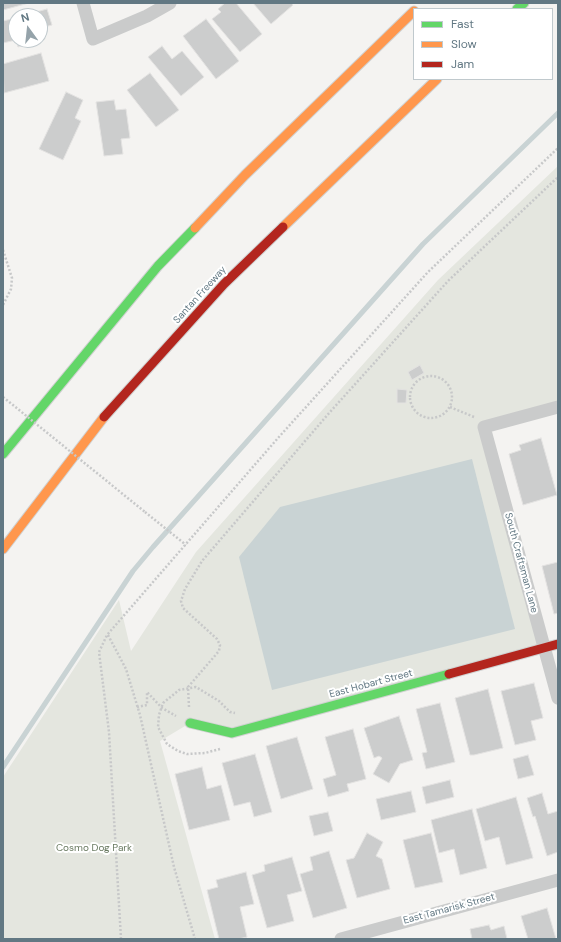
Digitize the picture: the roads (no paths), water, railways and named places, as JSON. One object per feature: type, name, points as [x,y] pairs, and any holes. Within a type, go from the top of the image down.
[{"type":"main road","points":[[3,454],[158,266],[245,175],[413,11]]},
{"type":"main road","name":"Santan Freeway","points":[[3,549],[94,429],[224,284],[436,80]]},
{"type":"main road","name":"East Hobart Street","points":[[190,723],[232,733],[558,644]]},
{"type":"street","points":[[83,3],[93,39],[147,16],[170,3]]},
{"type":"street","name":"South Craftsman Lane","points":[[558,407],[484,427],[558,698]]},
{"type":"street","name":"East Tamarisk Street","points":[[340,939],[558,880]]},
{"type":"waterway","points":[[3,767],[133,571],[153,547],[423,244],[558,113]]},
{"type":"park label","name":"Cosmo Dog Park","points":[[94,848]]}]
